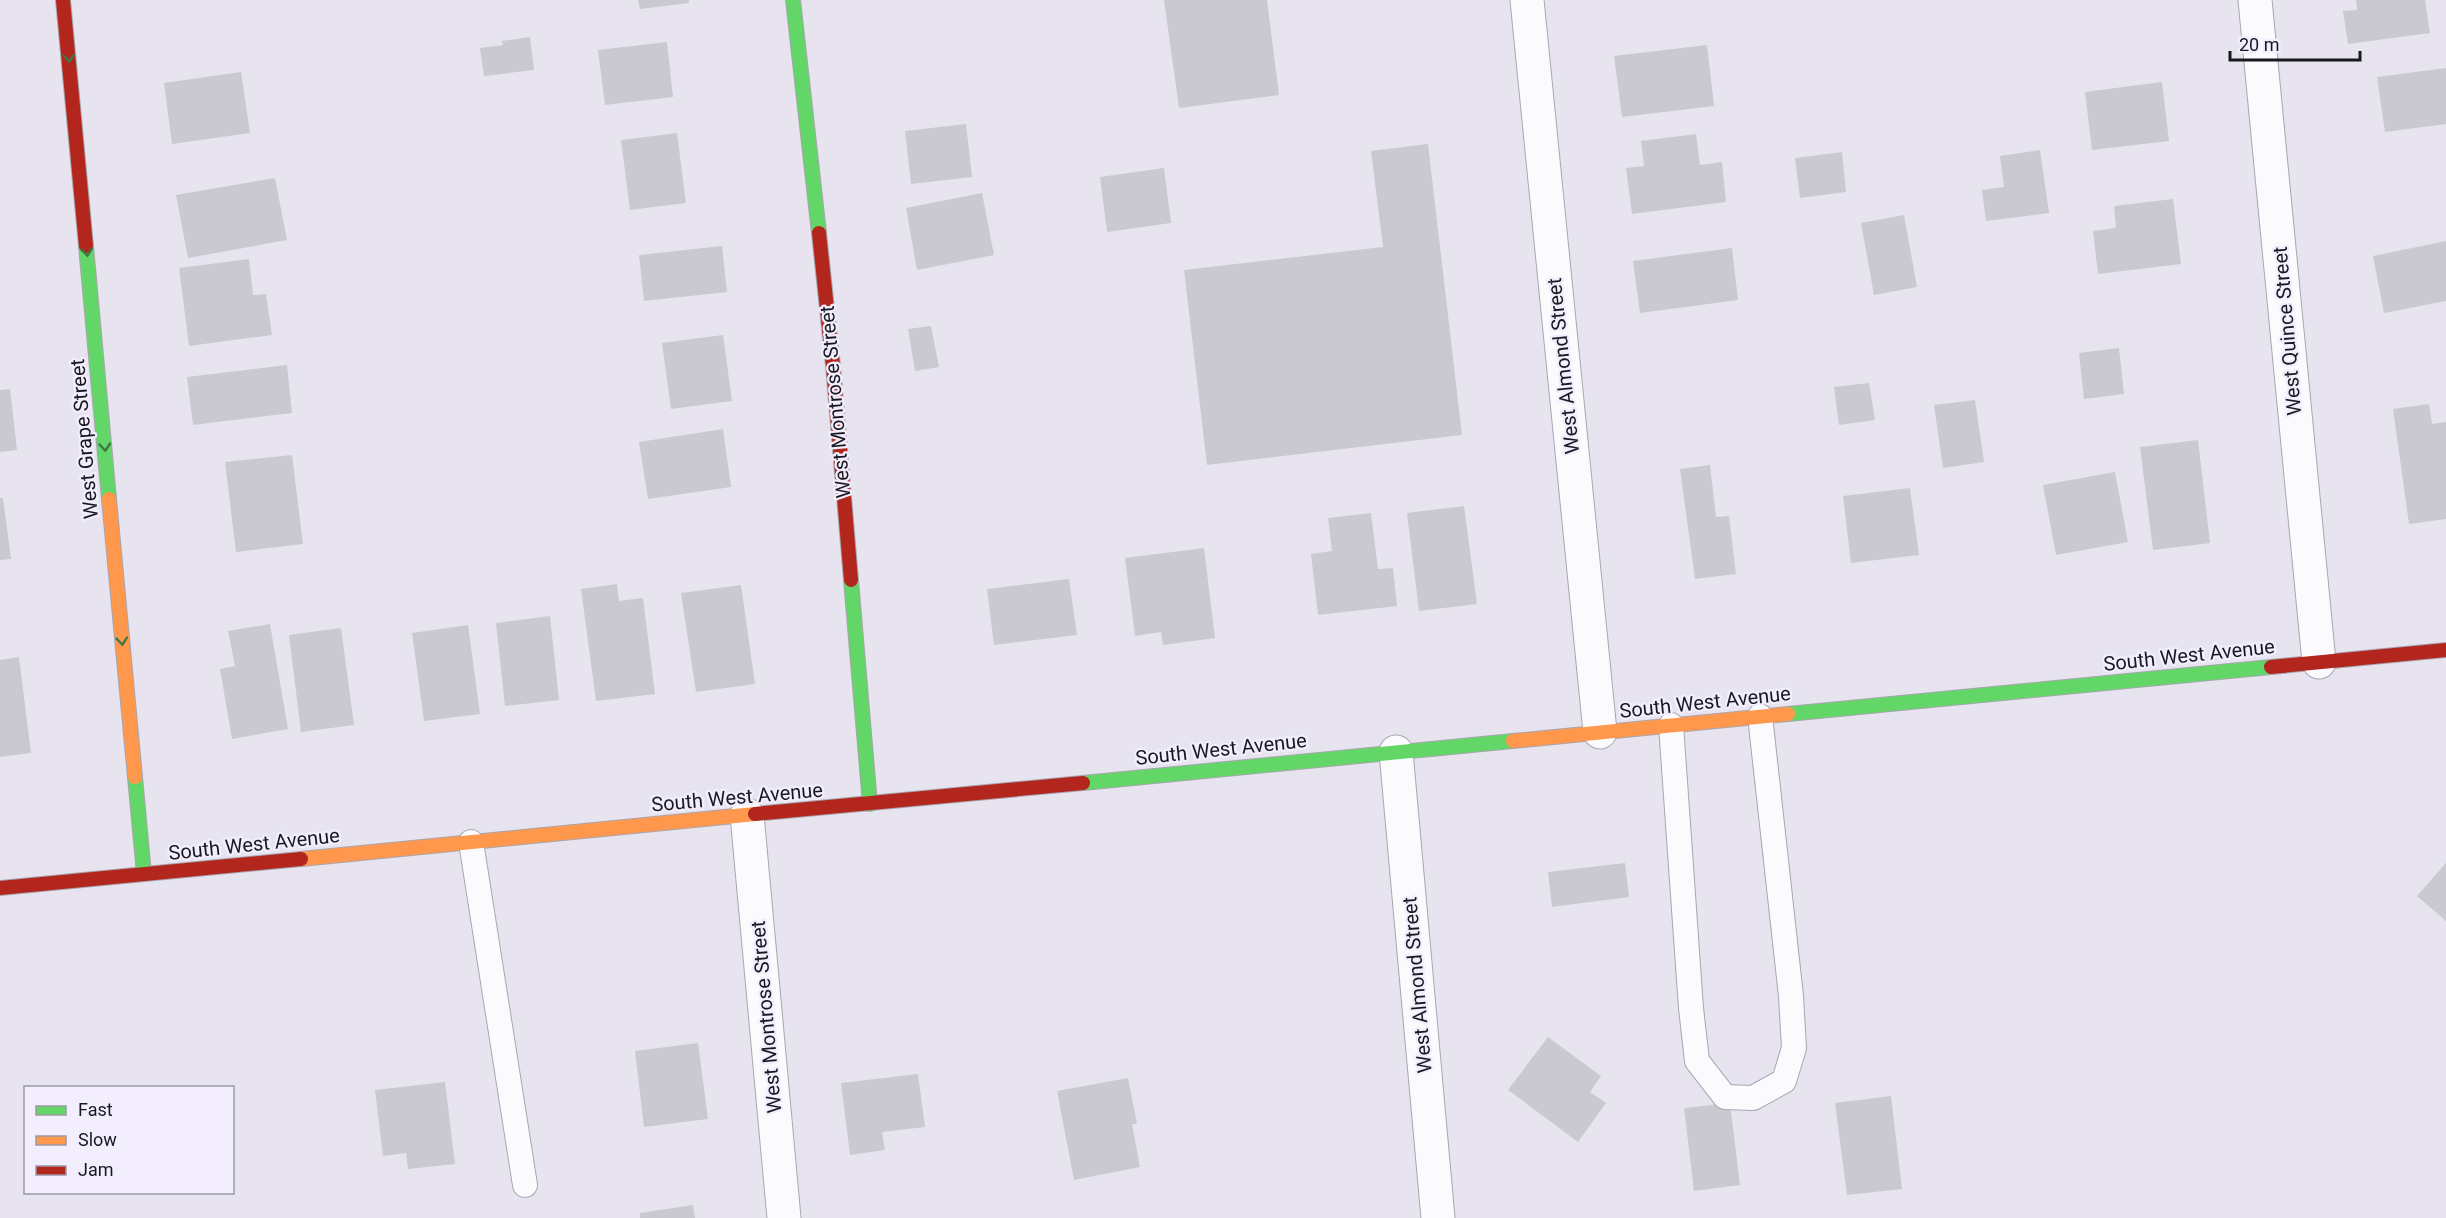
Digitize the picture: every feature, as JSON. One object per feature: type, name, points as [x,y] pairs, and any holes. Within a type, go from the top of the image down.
[{"type":"street","name":"West Grape Street","points":[[63,0],[144,874]]},
{"type":"street","name":"West Montrose Street","points":[[793,0],[833,366],[870,804]]},
{"type":"street","name":"West Almond Street","points":[[1527,0],[1600,732]]},
{"type":"street","name":"West Quince Street","points":[[2255,0],[2319,662]]},
{"type":"street","name":"South West Avenue","points":[[0,888],[2446,650]]},
{"type":"street","name":"West Almond Street","points":[[1396,752],[1438,1218]]},
{"type":"street","name":"West Montrose Street","points":[[747,815],[784,1218]]},
{"type":"lane","points":[[1671,725],[1691,1008],[1697,1061],[1725,1097],[1753,1098],[1785,1081],[1794,1048],[1791,996],[1760,716]]},
{"type":"lane","points":[[471,842],[525,1185]]},
{"type":"building","points":[[638,0],[689,0],[689,3],[640,9]]},
{"type":"building","points":[[1164,0],[1267,0],[1279,95],[1179,108]]},
{"type":"building","points":[[2356,0],[2425,0],[2430,33],[2348,44],[2343,11],[2357,10]]},
{"type":"building","points":[[530,37],[534,70],[484,76],[480,48],[503,45],[502,41]]},
{"type":"building","points":[[667,42],[673,97],[605,105],[598,50]]},
{"type":"building","points":[[1707,45],[1714,106],[1622,117],[1614,56]]},
{"type":"building","points":[[2446,68],[2446,124],[2385,132],[2377,77]]},
{"type":"building","points":[[241,72],[250,133],[172,144],[164,83]]},
{"type":"building","points":[[2162,82],[2169,141],[2092,150],[2085,92]]},
{"type":"building","points":[[966,124],[972,177],[911,184],[905,131]]},
{"type":"building","points":[[677,133],[686,203],[630,210],[621,140]]},
{"type":"building","points":[[1696,134],[1700,165],[1722,162],[1726,202],[1632,214],[1626,168],[1644,166],[1641,141]]},
{"type":"building","points":[[1428,144],[1462,435],[1207,465],[1184,270],[1383,247],[1371,151]]},
{"type":"building","points":[[2040,150],[2049,213],[1986,221],[1982,190],[2004,187],[2000,156]]},
{"type":"building","points":[[1842,152],[1846,192],[1800,198],[1795,158]]},
{"type":"building","points":[[1164,168],[1171,223],[1107,232],[1100,177]]},
{"type":"building","points":[[275,178],[287,240],[188,258],[176,195]]},
{"type":"building","points":[[982,193],[994,255],[917,270],[906,208]]},
{"type":"building","points":[[2173,199],[2181,264],[2098,274],[2093,231],[2116,228],[2114,206]]},
{"type":"building","points":[[1904,215],[1917,287],[1874,295],[1861,223]]},
{"type":"building","points":[[2446,241],[2446,301],[2384,313],[2373,256]]},
{"type":"building","points":[[722,246],[727,292],[644,301],[639,255]]},
{"type":"building","points":[[1732,248],[1738,300],[1640,313],[1633,261]]},
{"type":"building","points":[[249,259],[253,295],[266,294],[272,335],[189,346],[179,268]]},
{"type":"building","points":[[931,326],[939,367],[915,371],[908,329]]},
{"type":"building","points":[[723,335],[732,401],[671,409],[662,343]]},
{"type":"building","points":[[2119,348],[2124,394],[2084,399],[2079,353]]},
{"type":"building","points":[[287,365],[292,413],[193,425],[187,377]]},
{"type":"building","points":[[1869,383],[1875,420],[1839,425],[1834,387]]},
{"type":"building","points":[[10,389],[17,450],[0,452],[0,390]]},
{"type":"building","points":[[1975,400],[1984,462],[1943,468],[1934,405]]},
{"type":"building","points":[[2429,404],[2432,424],[2446,422],[2446,519],[2409,524],[2393,409]]},
{"type":"building","points":[[723,429],[731,487],[648,499],[639,442]]},
{"type":"building","points":[[2198,440],[2210,543],[2153,550],[2140,447]]},
{"type":"building","points":[[292,455],[303,544],[236,552],[225,462]]},
{"type":"building","points":[[1710,465],[1716,517],[1729,516],[1736,574],[1695,579],[1680,469]]},
{"type":"building","points":[[2115,472],[2128,542],[2056,555],[2043,485]]},
{"type":"building","points":[[1910,488],[1919,555],[1851,563],[1843,496]]},
{"type":"building","points":[[0,498],[3,498],[11,559],[0,560]]},
{"type":"building","points":[[1464,506],[1477,604],[1419,611],[1407,513]]},
{"type":"building","points":[[1371,513],[1378,569],[1393,568],[1397,606],[1318,615],[1311,554],[1332,551],[1328,518]]},
{"type":"building","points":[[1204,548],[1215,638],[1163,645],[1161,632],[1135,636],[1125,558]]},
{"type":"building","points":[[1069,579],[1077,635],[994,645],[987,589]]},
{"type":"building","points":[[617,584],[619,601],[643,598],[655,694],[596,701],[581,589]]},
{"type":"building","points":[[741,585],[755,684],[696,692],[681,593]]},
{"type":"building","points":[[550,616],[559,700],[505,706],[496,623]]},
{"type":"building","points":[[270,624],[288,729],[232,739],[220,669],[235,666],[228,631]]},
{"type":"building","points":[[468,625],[480,714],[424,721],[412,633]]},
{"type":"building","points":[[341,628],[354,725],[301,732],[289,635]]},
{"type":"building","points":[[19,657],[31,753],[0,757],[0,660]]},
{"type":"building","points":[[1625,863],[1629,897],[1552,907],[1548,872]]},
{"type":"building","points":[[2446,863],[2446,921],[2417,896]]},
{"type":"building","points":[[1548,1037],[1601,1076],[1590,1092],[1606,1103],[1578,1142],[1508,1090]]},
{"type":"building","points":[[698,1043],[708,1119],[644,1127],[635,1051]]},
{"type":"building","points":[[918,1074],[925,1127],[882,1132],[885,1150],[850,1155],[841,1083]]},
{"type":"building","points":[[1128,1078],[1137,1124],[1132,1124],[1140,1167],[1074,1180],[1057,1091]]},
{"type":"building","points":[[445,1082],[455,1164],[408,1169],[406,1153],[383,1156],[375,1090]]},
{"type":"building","points":[[1891,1096],[1902,1189],[1847,1195],[1835,1103]]},
{"type":"building","points":[[1730,1103],[1740,1185],[1694,1191],[1684,1108]]},
{"type":"building","points":[[693,1205],[695,1218],[640,1218],[640,1213]]},
{"type":"traffic: fast","points":[[793,0],[819,233]]},
{"type":"traffic: fast","points":[[86,246],[109,499]]},
{"type":"traffic: fast","points":[[851,580],[870,804]]},
{"type":"traffic: fast","points":[[1788,714],[2271,667]]},
{"type":"traffic: fast","points":[[1083,783],[1513,741]]},
{"type":"traffic: fast","points":[[135,777],[144,874]]},
{"type":"traffic: slow","points":[[109,499],[135,777]]},
{"type":"traffic: slow","points":[[1513,741],[1788,714]]},
{"type":"traffic: slow","points":[[301,859],[755,814]]},
{"type":"traffic: jam","points":[[63,0],[86,246]]},
{"type":"traffic: jam","points":[[819,233],[851,580]]},
{"type":"traffic: jam","points":[[2271,667],[2446,650]]},
{"type":"traffic: jam","points":[[755,814],[1083,783]]},
{"type":"traffic: jam","points":[[0,888],[301,859]]}]
